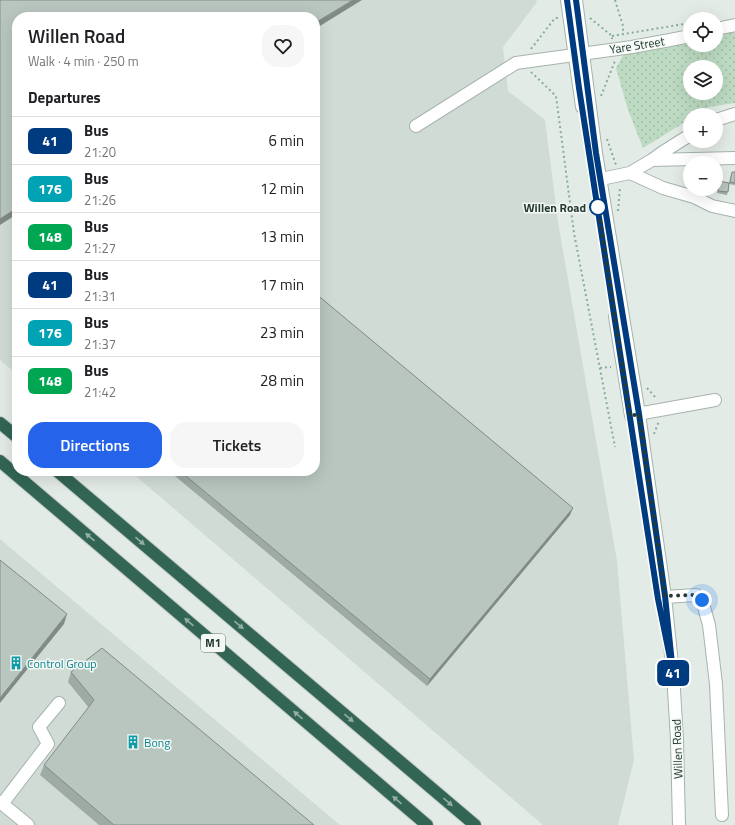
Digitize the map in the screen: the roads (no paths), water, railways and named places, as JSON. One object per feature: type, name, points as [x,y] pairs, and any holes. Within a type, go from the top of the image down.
[{"type":"highway","points":[[0,423],[12,433]]},
{"type":"highway","name":"M1","points":[[0,461],[12,471]]},
{"type":"highway","name":"M1","points":[[18,476],[427,825]]},
{"type":"highway","name":"M1","points":[[63,476],[475,825]]},
{"type":"street","name":"Willen Road","points":[[567,0],[579,54],[601,179],[635,415],[658,599],[673,673]]},
{"type":"street","name":"Willen Road","points":[[576,0],[579,54],[597,204],[635,415],[665,596],[673,673],[677,740],[679,825]]},
{"type":"street","points":[[723,28],[735,25]]},
{"type":"street","name":"Yare Street","points":[[416,126],[516,63],[683,37]]},
{"type":"street","points":[[723,118],[735,114]]},
{"type":"street","points":[[601,179],[630,173],[683,140]]},
{"type":"street","points":[[652,160],[735,158]]},
{"type":"street","points":[[630,173],[663,188],[694,197],[712,206],[735,211]]},
{"type":"street","points":[[635,415],[715,400]]},
{"type":"street","points":[[665,596],[696,595],[702,600],[709,625],[716,684],[722,815]]},
{"type":"street","points":[[28,825],[1,803],[48,744],[39,727],[59,703]]},
{"type":"place","name":"Willen Road","points":[[598,207]]},
{"type":"place","name":"Control Group","points":[[16,663]]},
{"type":"place","name":"Bong","points":[[133,742]]}]
